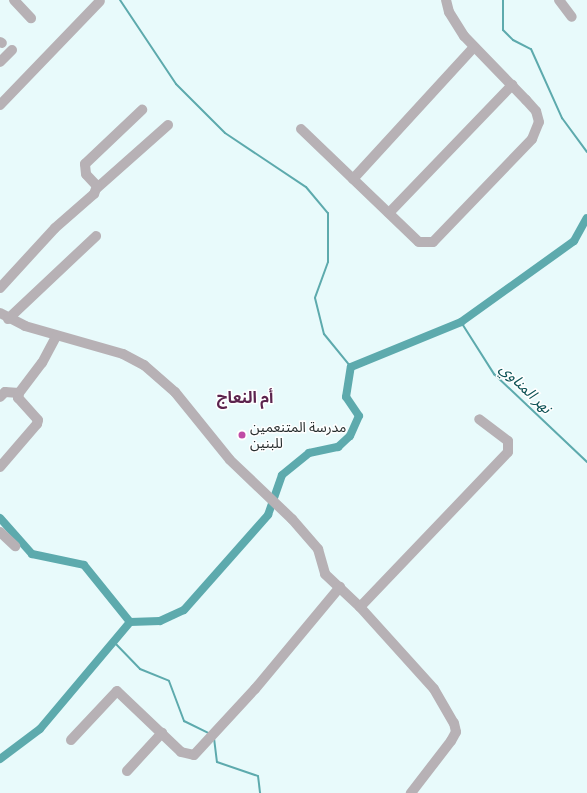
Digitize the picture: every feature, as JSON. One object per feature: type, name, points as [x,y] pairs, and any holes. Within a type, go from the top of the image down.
[{"type":"street","points":[[14,0],[31,18]]},
{"type":"street","points":[[301,128],[419,242],[433,242],[532,139],[539,122],[536,111],[474,47],[449,12],[446,0]]},
{"type":"street","points":[[559,0],[572,17]]},
{"type":"street","points":[[0,105],[100,2]]},
{"type":"street","points":[[353,179],[474,47]]},
{"type":"street","points":[[0,62],[12,50]]},
{"type":"street","points":[[389,213],[512,85]]},
{"type":"street","points":[[97,188],[86,174],[85,164],[142,110]]},
{"type":"street","points":[[0,288],[97,188],[168,125]]},
{"type":"street","points":[[96,236],[4,316],[56,337],[123,354],[144,365],[165,383],[230,460],[292,519],[318,549],[321,568],[360,607],[434,689],[454,723],[456,732],[451,741],[411,793]]},
{"type":"street","points":[[0,467],[37,424],[38,420],[18,398],[19,393],[42,363],[56,337]]},
{"type":"street","points":[[0,397],[5,392],[19,393]]},
{"type":"street","points":[[360,607],[508,452],[508,442],[479,420]]},
{"type":"street","points":[[0,532],[16,546]]},
{"type":"street","points":[[71,740],[117,691],[181,752],[190,756],[208,742],[340,587]]},
{"type":"street","points":[[127,771],[162,733]]},
{"type":"waterway","points":[[120,0],[176,84],[225,133],[306,187],[328,213],[328,262],[315,298],[324,334],[351,367]]},
{"type":"waterway","points":[[503,0],[503,30],[513,40],[531,49],[562,118],[587,152]]},
{"type":"waterway","points":[[0,759],[40,729],[130,622],[160,621],[184,610],[268,515],[282,475],[309,453],[338,447],[350,436],[359,416],[346,397],[351,367],[461,322],[574,241],[587,218]]},
{"type":"waterway","name":"نهر المناوي","points":[[461,322],[494,374],[587,462]]},
{"type":"waterway","points":[[0,518],[32,554],[84,565],[130,622]]},
{"type":"waterway","points":[[113,641],[140,669],[169,681],[184,721],[209,733]]},
{"type":"waterway","points":[[214,738],[217,762],[258,776],[260,793]]},
{"type":"place","name":"مدرسة المتنعمين للبنين","points":[[242,435]]},
{"type":"district","name":"أم النعاج","points":[[245,397]]}]
